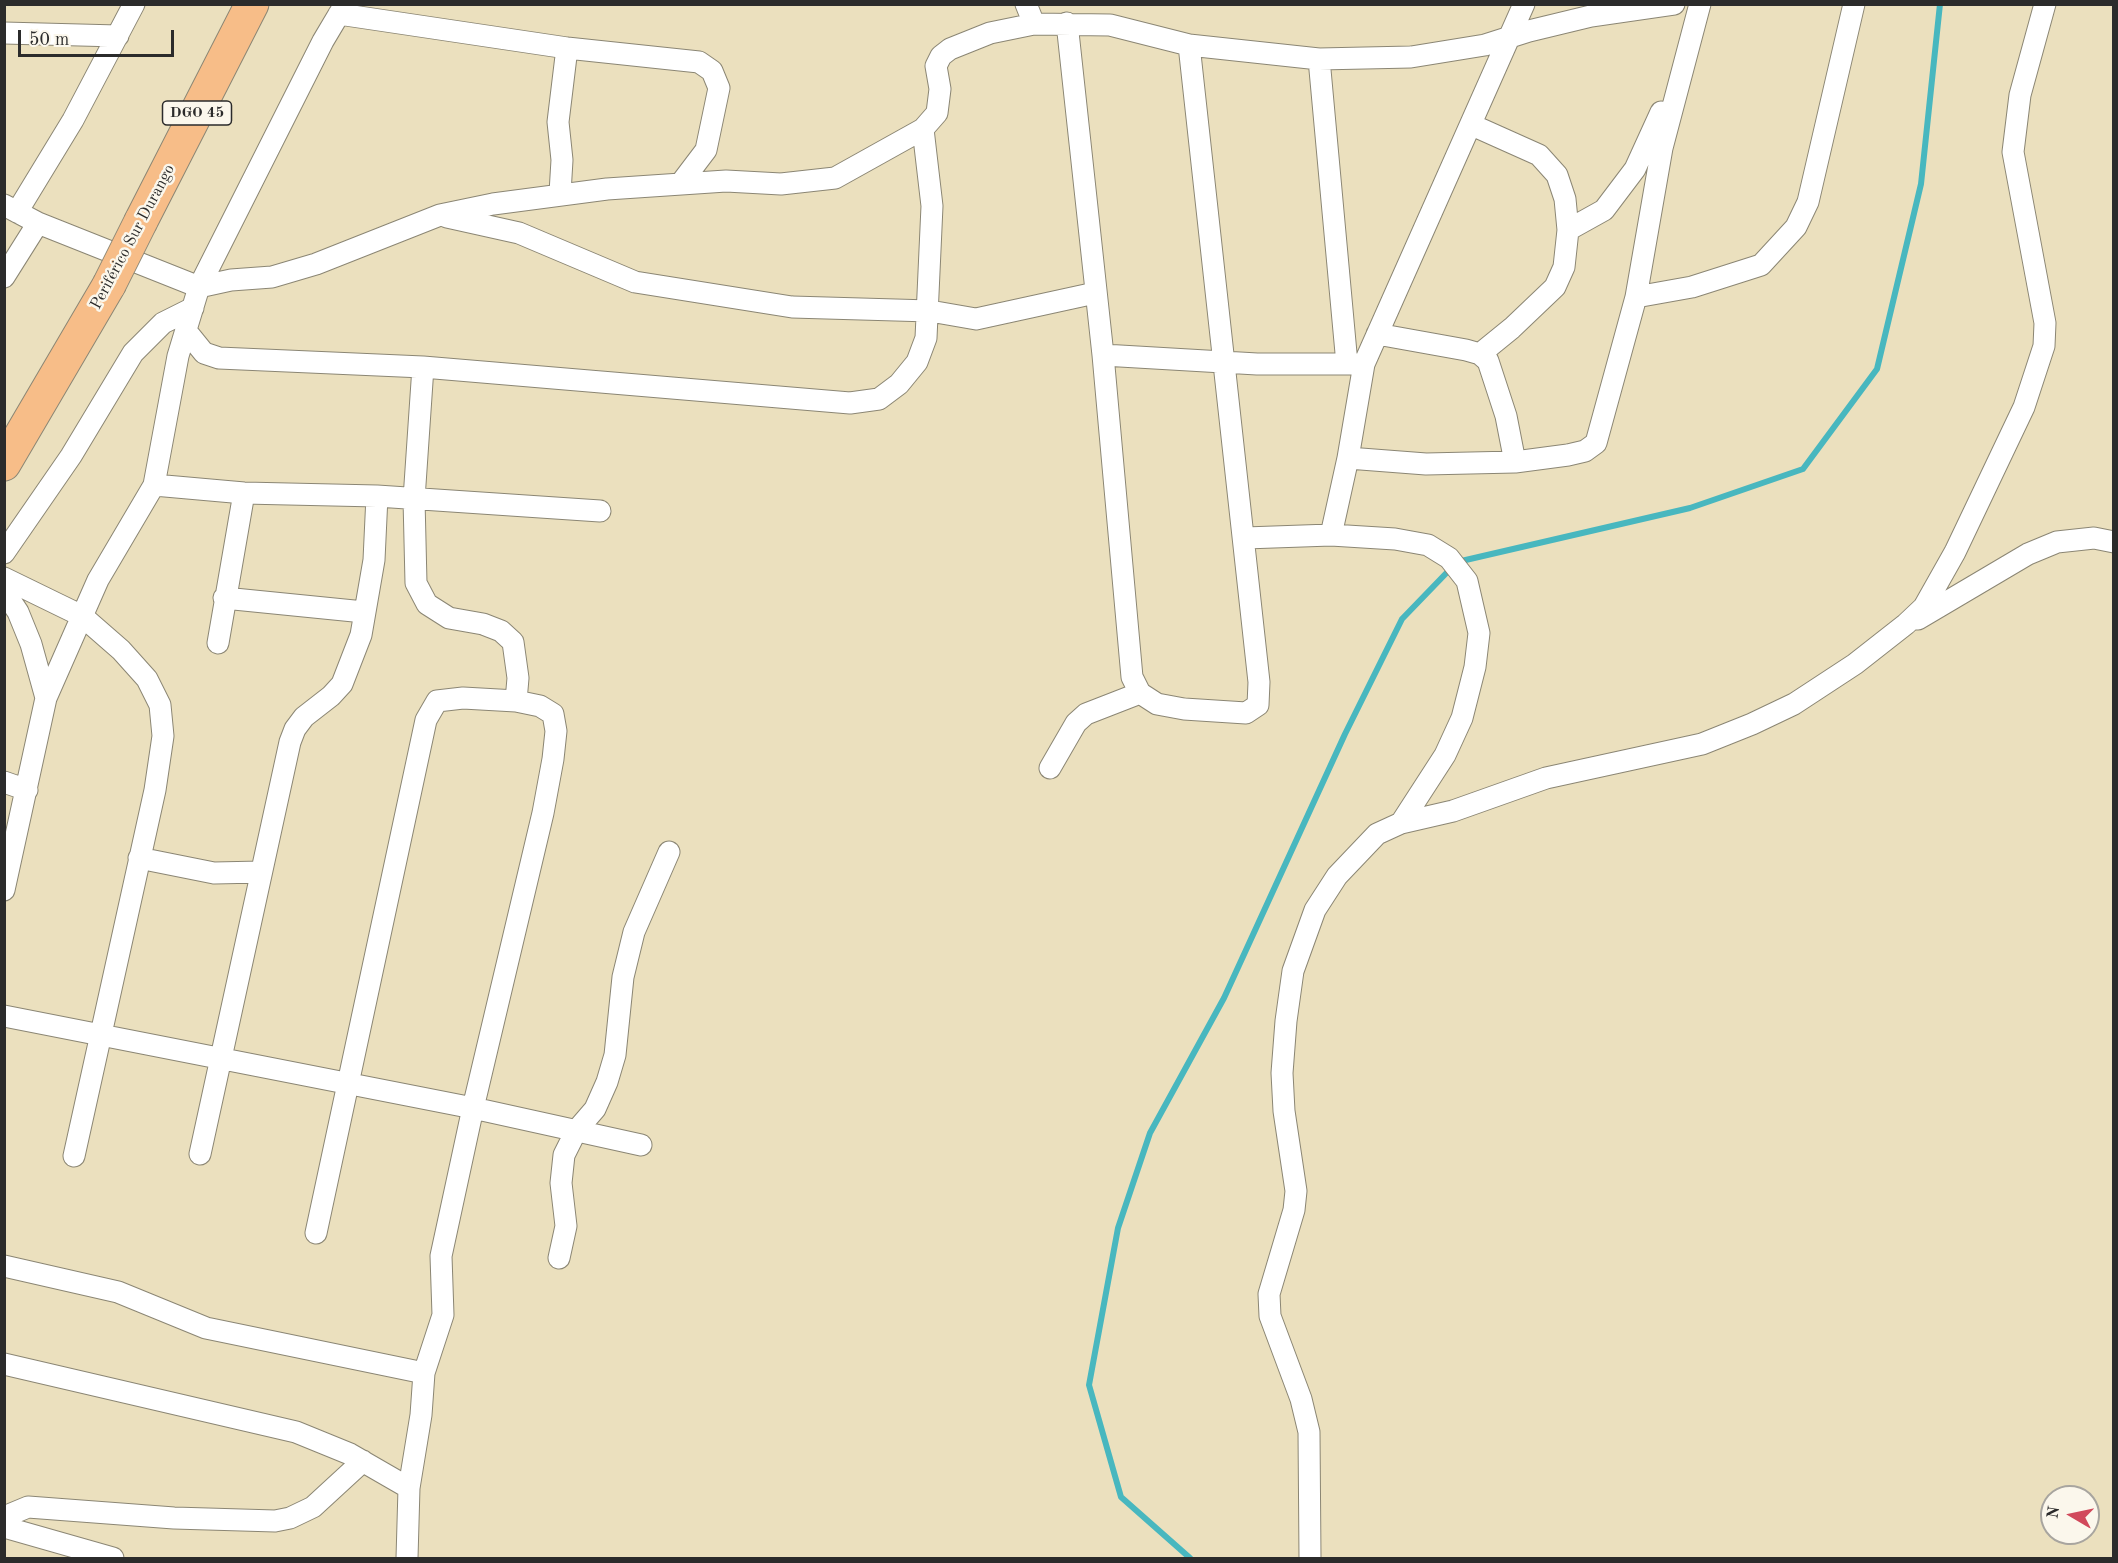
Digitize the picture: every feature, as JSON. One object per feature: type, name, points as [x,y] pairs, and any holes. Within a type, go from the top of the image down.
[{"type":"highway","name":"Periférico Sur Durango","points":[[4,464],[64,366],[109,285],[252,4]]},
{"type":"street","points":[[134,4],[73,120],[11,208],[38,223],[199,287],[231,279],[272,277],[316,264],[440,216],[493,204],[560,193],[681,183],[726,180],[781,183],[835,178],[923,129],[937,113],[940,89],[936,66],[941,56],[963,42],[1034,24],[1110,25],[1189,45],[1319,59],[1411,57],[1485,45],[1592,16],[1674,4]]},
{"type":"street","points":[[1026,4],[1034,24]]},
{"type":"street","points":[[1356,364],[1377,334],[1512,36],[1524,4]]},
{"type":"street","points":[[1348,458],[1426,464],[1515,462],[1568,455],[1585,451],[1596,443],[1636,297],[1662,147],[1700,4]]},
{"type":"street","points":[[1636,297],[1692,287],[1761,265],[1796,227],[1808,202],[1854,4]]},
{"type":"street","points":[[1310,1558],[1309,1432],[1301,1399],[1270,1316],[1269,1294],[1294,1210],[1296,1191],[1284,1111],[1282,1073],[1286,1021],[1293,971],[1315,910],[1337,876],[1377,834],[1401,823],[1453,811],[1546,778],[1702,744],[1742,728],[1794,704],[1855,664],[1906,624],[1929,600],[1955,552],[2024,407],[2044,346],[2045,323],[2013,152],[2020,95],[2045,4]]},
{"type":"street","points":[[4,890],[46,698],[116,546],[154,485],[178,356],[199,287],[342,9],[567,48],[699,62],[712,71],[719,88],[706,150],[681,183]]},
{"type":"street","points":[[1067,23],[1103,355],[1127,648],[1132,677],[1140,693],[1157,704],[1184,709],[1246,713],[1258,705],[1259,682],[1245,538],[1223,361],[1189,45]]},
{"type":"street","points":[[4,33],[118,36]]},
{"type":"street","points":[[560,193],[562,160],[558,123],[567,48]]},
{"type":"street","points":[[1319,59],[1356,364],[1348,458],[1330,535]]},
{"type":"street","points":[[1568,230],[1604,210],[1635,169],[1683,66]]},
{"type":"street","points":[[1472,125],[1539,155],[1557,176],[1565,199],[1568,230],[1564,267],[1555,287],[1512,328],[1480,354]]},
{"type":"street","points":[[187,332],[204,353],[219,358],[423,367],[850,403],[879,399],[899,384],[917,362],[926,338],[930,311],[932,206],[923,129]]},
{"type":"street","points":[[440,216],[519,233],[636,282],[792,307],[930,311],[976,319],[1095,293]]},
{"type":"street","points":[[4,277],[38,223]]},
{"type":"street","points":[[4,553],[71,456],[133,353],[163,323],[193,308]]},
{"type":"street","points":[[1377,334],[1480,354],[1488,361],[1506,416],[1515,462]]},
{"type":"street","points":[[1103,355],[1306,365],[1356,364]]},
{"type":"street","points":[[423,367],[414,499],[416,583],[427,604],[449,618],[483,624],[501,631],[513,642],[518,678],[516,701]]},
{"type":"street","points":[[154,485],[244,493],[377,496],[600,511]]},
{"type":"street","points":[[218,643],[244,493]]},
{"type":"street","points":[[200,1154],[284,767],[295,729],[304,717],[331,696],[342,684],[361,635],[374,560],[377,496]]},
{"type":"street","points":[[1245,538],[1330,535],[1395,539],[1428,545],[1449,558],[1467,581],[1476,609],[1479,633],[1475,667],[1462,718],[1445,755],[1401,823]]},
{"type":"street","points":[[1906,624],[1960,596],[2028,554],[2057,542],[2094,538],[2114,542]]},
{"type":"street","points":[[4,578],[82,616],[121,650],[147,679],[160,705],[163,736],[155,790],[74,1156]]},
{"type":"street","points":[[4,591],[18,612],[31,644],[46,698]]},
{"type":"street","points":[[224,598],[364,612]]},
{"type":"street","points":[[1050,768],[1076,723],[1086,714],[1140,693]]},
{"type":"street","points":[[316,1233],[420,738],[431,709],[437,701],[463,698],[516,701],[540,706],[553,714],[556,731],[543,813],[472,1108],[441,1256],[443,1315],[424,1373],[421,1415],[409,1488],[406,1558]]},
{"type":"street","points":[[4,782],[27,790]]},
{"type":"street","points":[[559,1258],[566,1226],[561,1183],[564,1155],[576,1131],[595,1109],[607,1082],[615,1055],[623,977],[634,932],[669,852]]},
{"type":"street","points":[[139,858],[214,873],[261,872]]},
{"type":"street","points":[[4,1016],[472,1108],[640,1146]]},
{"type":"street","points":[[4,1266],[118,1292],[206,1328],[424,1373]]},
{"type":"street","points":[[4,1364],[296,1432],[325,1442],[409,1488]]},
{"type":"street","points":[[4,1517],[28,1507],[174,1518],[274,1521],[290,1518],[314,1507],[363,1461]]},
{"type":"street","points":[[4,1527],[46,1549],[112,1558]]},
{"type":"waterway","points":[[1190,1558],[1121,1497],[1089,1385],[1118,1228],[1150,1133],[1224,998],[1345,734],[1402,619],[1457,562],[1690,508],[1803,469],[1877,369],[1921,184],[1940,4]]}]
